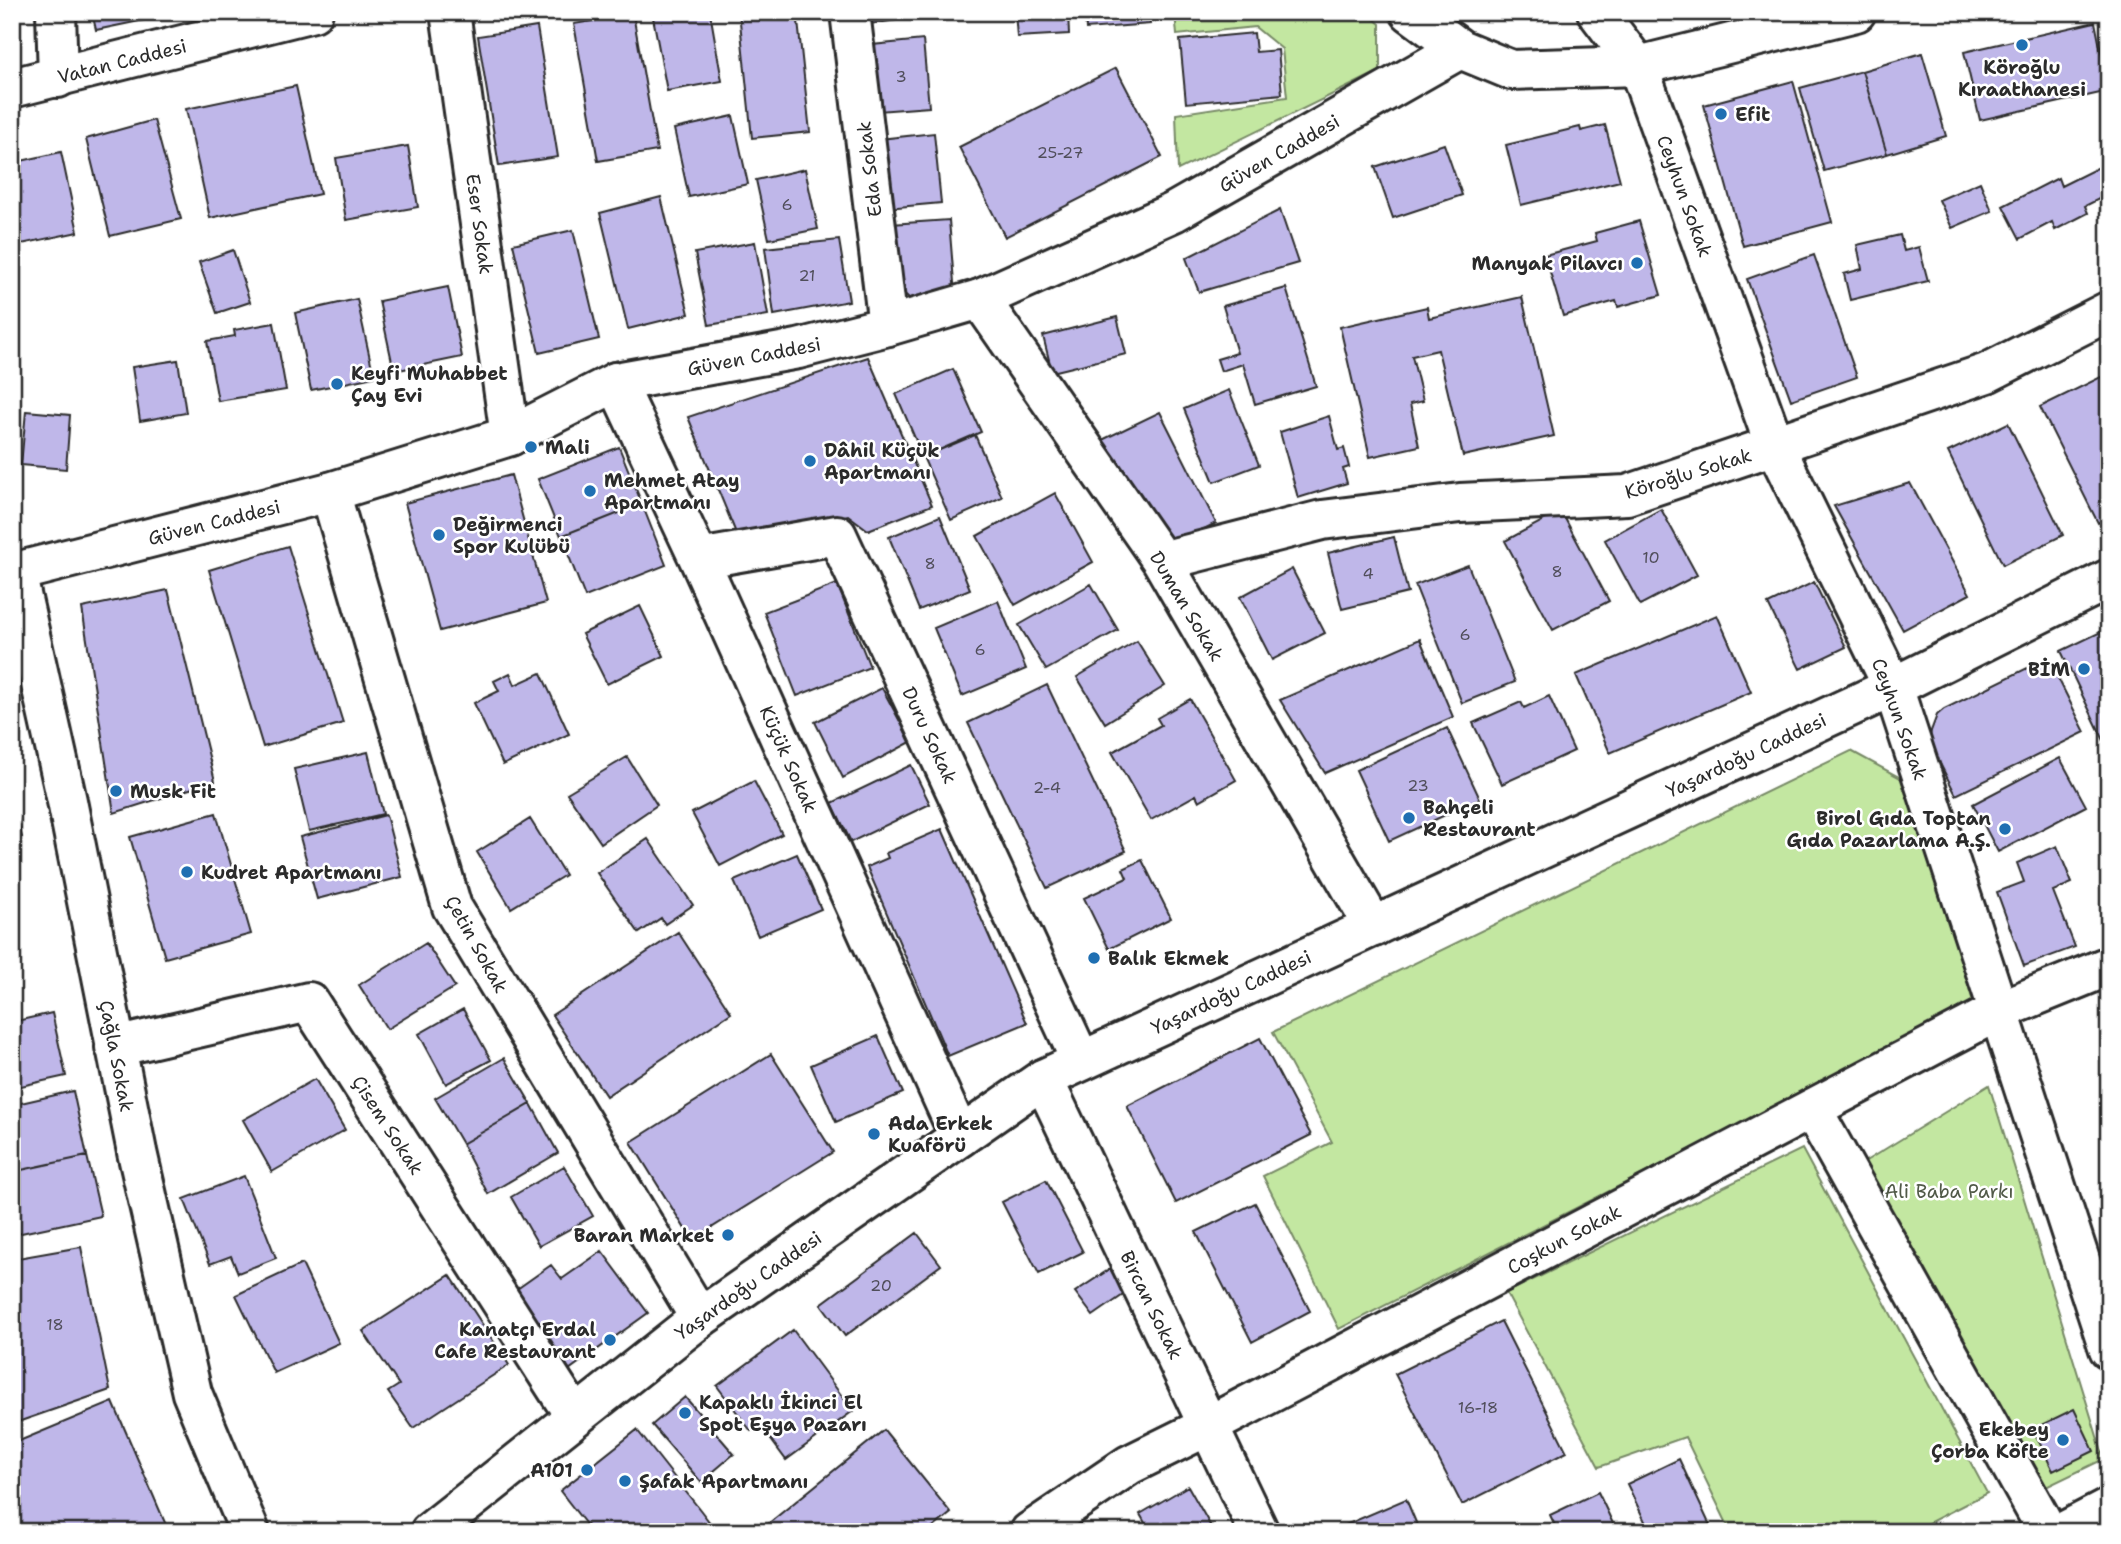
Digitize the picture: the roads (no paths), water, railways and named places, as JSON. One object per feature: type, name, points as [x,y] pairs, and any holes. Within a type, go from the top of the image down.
[{"type":"street","points":[[56,12],[58,78]]},
{"type":"street","name":"Vatan Caddesi","points":[[12,88],[313,12]]},
{"type":"street","name":"Eser Sokak","points":[[450,12],[510,436]]},
{"type":"street","name":"Eda Sokak","points":[[850,12],[888,327]]},
{"type":"street","points":[[1410,12],[1460,50],[1511,70],[1638,66],[1856,12]]},
{"type":"street","name":"Ceyhun Sokak","points":[[1597,12],[1638,66],[1775,446],[1893,687],[2109,1349]]},
{"type":"street","name":"Güven Caddesi","points":[[14,572],[331,492],[510,436],[616,382],[798,349],[888,327],[981,299],[1174,212],[1460,50]]},
{"type":"street","name":"Duman Sokak","points":[[981,299],[1162,561],[1374,927]]},
{"type":"street","name":"Köroğlu Sokak","points":[[1162,561],[1322,520],[1460,503],[1627,495],[1987,373],[2109,311]]},
{"type":"street","name":"Küçük Sokak","points":[[616,382],[699,559],[960,1137]]},
{"type":"street","name":"Çetin Sokak","points":[[331,492],[452,907],[700,1318]]},
{"type":"street","name":"Duru Sokak","points":[[699,559],[837,535],[1081,1061]]},
{"type":"street","name":"Çağla Sokak","points":[[14,572],[67,801],[115,1047],[192,1393],[250,1532]]},
{"type":"street","name":"Yaşardoğu Caddesi","points":[[430,1532],[700,1318],[1043,1079],[1893,687],[2109,579]]},
{"type":"street","name":"Coşkun Sokak","points":[[1031,1532],[1129,1465],[1998,1011],[2109,967]]},
{"type":"street","name":"Çisem Sokak","points":[[115,1047],[309,1002],[555,1386],[576,1414]]},
{"type":"street","name":"Bircan Sokak","points":[[1043,1079],[1259,1532]]},
{"type":"street","points":[[1812,1108],[2048,1532]]},
{"type":"street","points":[[2063,1532],[2109,1508]]},
{"type":"place","name":"Köroğlu Kıraathanesi","points":[[2022,45]]},
{"type":"place","name":"Efit","points":[[1721,114]]},
{"type":"place","name":"Manyak Pilavcı","points":[[1637,263]]},
{"type":"place","name":"Keyfi Muhabbet Çay Evi","points":[[337,384]]},
{"type":"place","name":"Mali","points":[[531,447]]},
{"type":"place","name":"Dâhil Küçük Apartmanı","points":[[810,461]]},
{"type":"place","name":"Mehmet Atay Apartmanı","points":[[590,491]]},
{"type":"place","name":"Değirmenci Spor Kulübü","points":[[439,535]]},
{"type":"place","name":"BİM","points":[[2084,669]]},
{"type":"place","name":"Musk Fit","points":[[116,791]]},
{"type":"place","name":"Bahçeli Restaurant","points":[[1409,818]]},
{"type":"place","name":"Birol Gıda Toptan Gıda Pazarlama A.Ş.","points":[[2005,829]]},
{"type":"place","name":"Kudret Apartmanı","points":[[187,872]]},
{"type":"place","name":"Balık Ekmek","points":[[1094,958]]},
{"type":"place","name":"Ada Erkek Kuaförü","points":[[874,1134]]},
{"type":"place","name":"Baran Market","points":[[728,1235]]},
{"type":"place","name":"Kanatçı Erdal Cafe Restaurant","points":[[610,1340]]},
{"type":"place","name":"Kapaklı İkinci El Spot Eşya Pazarı","points":[[685,1413]]},
{"type":"place","name":"Ekebey Çorba Köfte","points":[[2063,1440]]},
{"type":"place","name":"A101","points":[[587,1470]]},
{"type":"place","name":"Şafak Apartmanı","points":[[625,1481]]},
{"type":"park label","name":"Ali Baba Parkı","points":[[1949,1191]]}]
